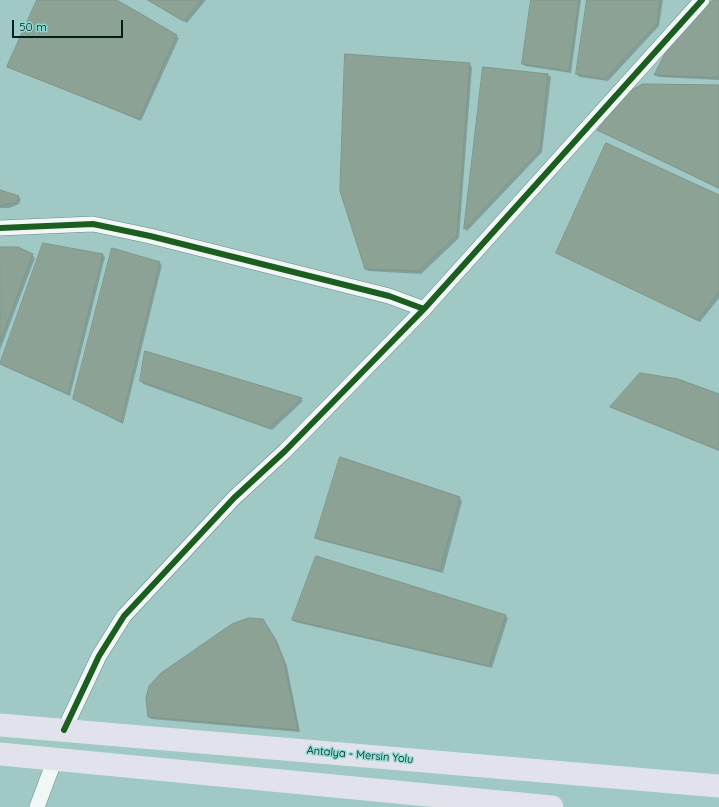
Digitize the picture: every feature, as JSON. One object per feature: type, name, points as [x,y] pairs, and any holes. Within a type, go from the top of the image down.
[{"type":"highway","name":"Antalya - Mersin Yolu","points":[[0,725],[719,786]]},
{"type":"highway","points":[[55,759],[64,730]]},
{"type":"highway","points":[[0,754],[552,807]]},
{"type":"street","points":[[64,730],[100,656],[124,616],[234,498],[285,451],[424,310],[702,0]]},
{"type":"street","points":[[0,228],[94,224],[150,236],[390,296],[424,310]]},
{"type":"street","points":[[37,807],[55,759]]},
{"type":"building","points":[[37,0],[117,0],[177,35],[139,119],[7,67]]},
{"type":"building","points":[[148,0],[202,0],[184,21]]},
{"type":"building","points":[[531,0],[579,0],[569,71],[522,64]]},
{"type":"building","points":[[587,0],[660,0],[657,24],[605,79],[576,74]]},
{"type":"building","points":[[713,0],[719,0],[719,78],[654,75],[667,50]]},
{"type":"building","points":[[345,54],[470,63],[457,235],[419,271],[365,269],[340,191]]},
{"type":"building","points":[[483,67],[548,74],[540,150],[464,229]]},
{"type":"building","points":[[643,84],[719,85],[719,188],[597,130],[630,91]]},
{"type":"building","points":[[606,143],[719,195],[719,292],[697,320],[556,253]]},
{"type":"building","points":[[0,190],[19,196],[17,202],[0,206]]},
{"type":"building","points":[[43,243],[103,254],[68,394],[0,364]]},
{"type":"building","points":[[0,247],[18,247],[33,254],[0,342]]},
{"type":"building","points":[[112,248],[160,262],[121,422],[73,399]]},
{"type":"building","points":[[145,351],[302,398],[269,428],[140,381]]},
{"type":"building","points":[[640,373],[678,379],[719,394],[719,450],[610,407]]},
{"type":"building","points":[[340,457],[460,497],[440,571],[315,538]]},
{"type":"building","points":[[316,556],[506,615],[489,666],[292,620]]},
{"type":"building","points":[[249,618],[263,619],[274,637],[284,662],[298,730],[148,717],[146,698],[149,686],[161,673],[232,624]]},
{"type":"cycle path","points":[[64,730],[99,656],[124,616],[234,498],[285,451],[424,309],[702,0]]},
{"type":"cycle path","points":[[0,228],[93,224],[150,236],[389,296],[424,309]]}]
